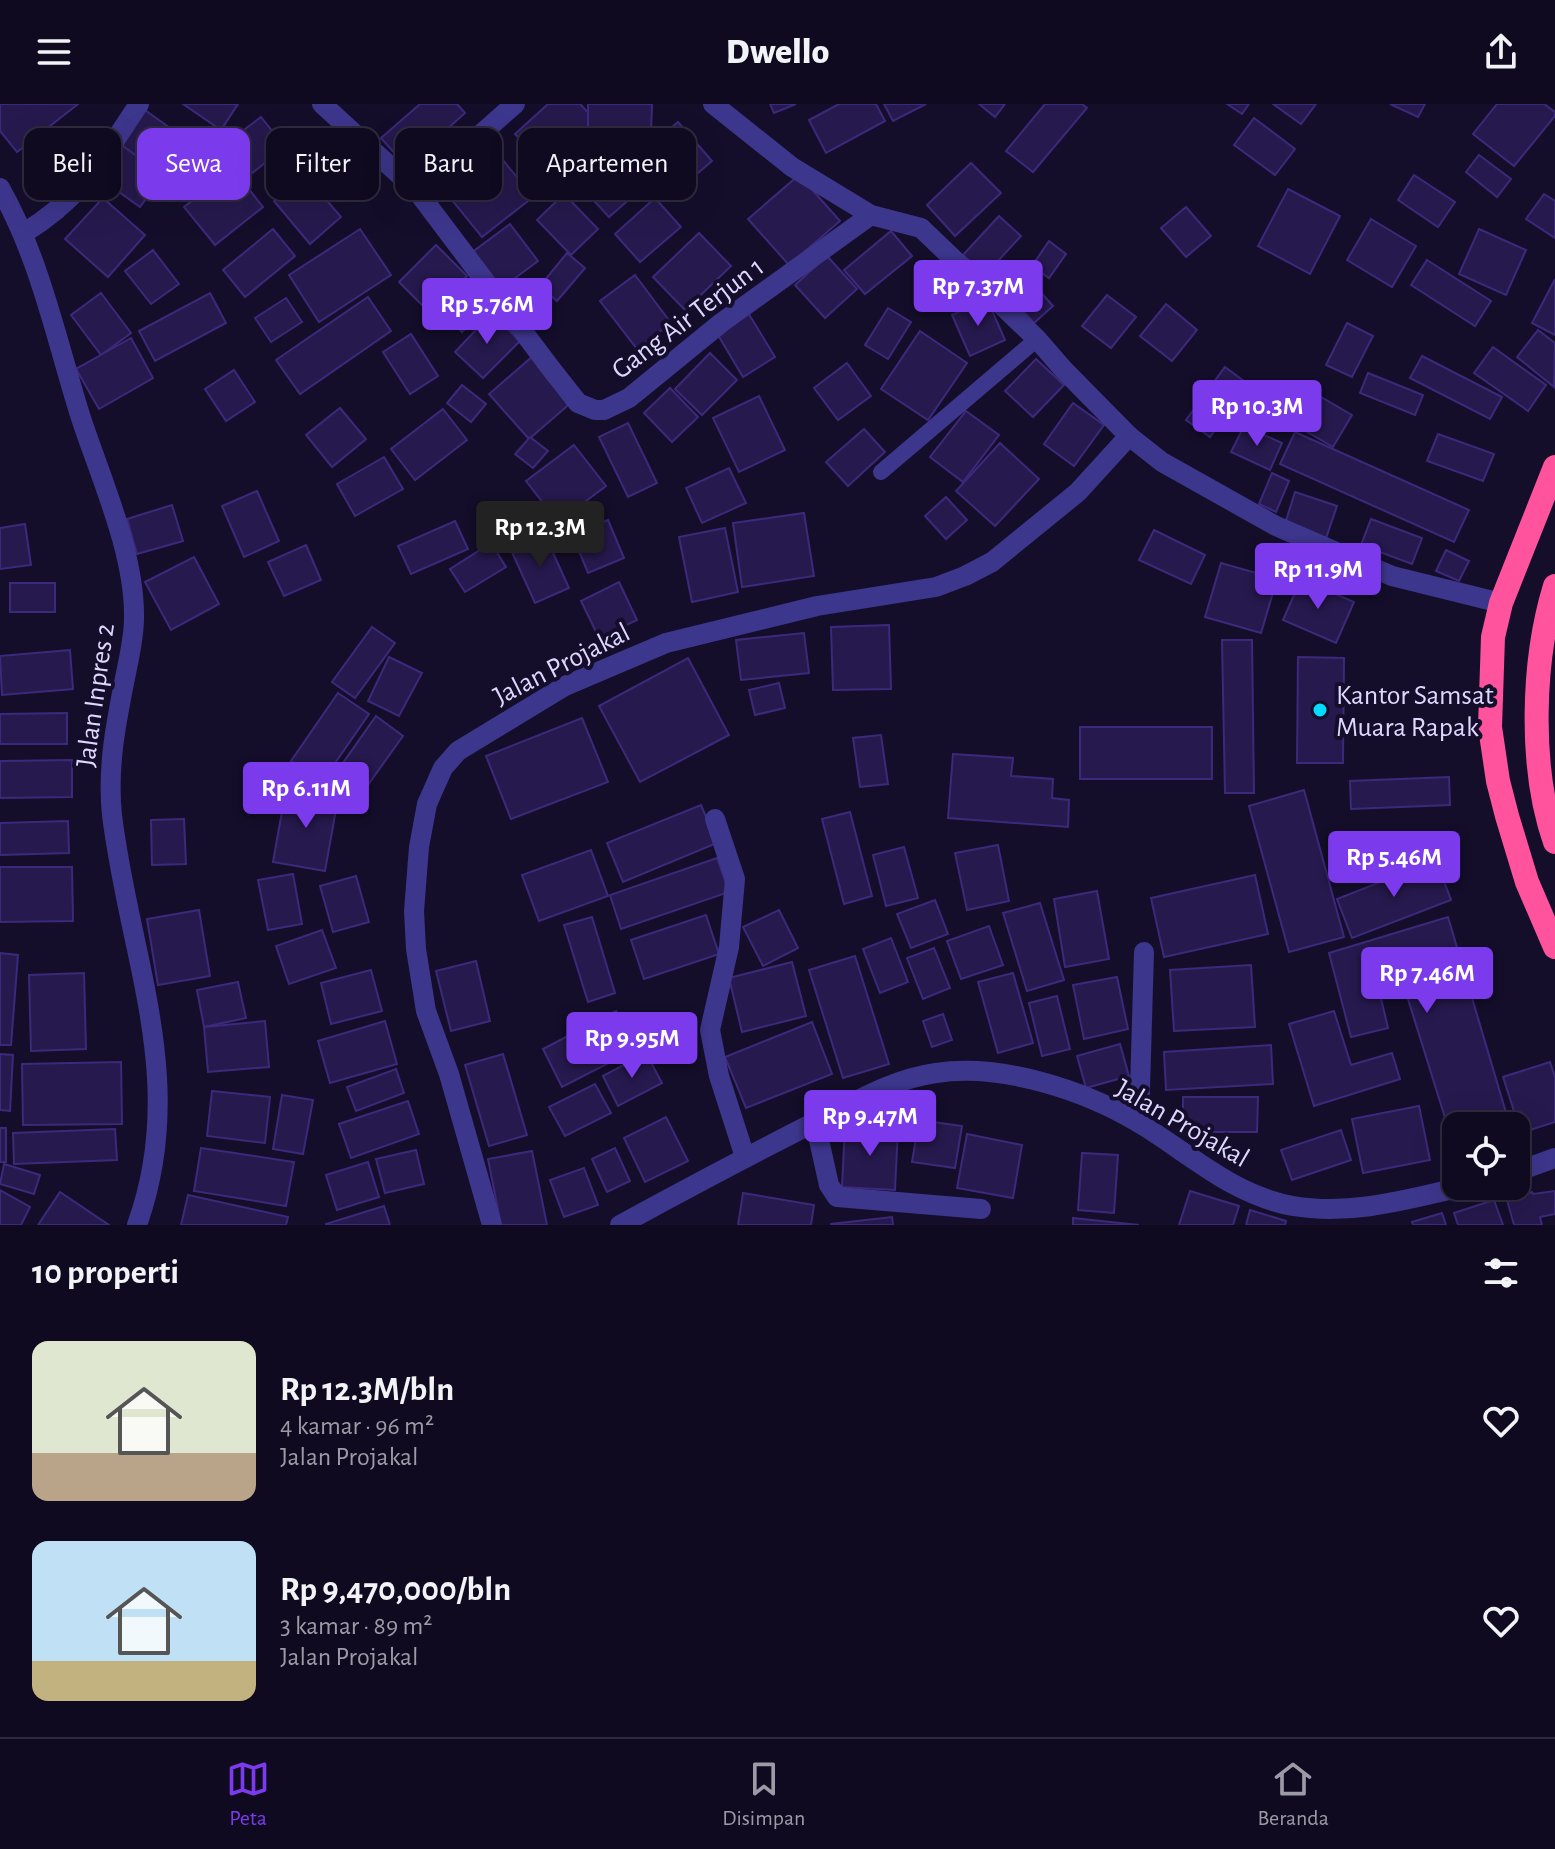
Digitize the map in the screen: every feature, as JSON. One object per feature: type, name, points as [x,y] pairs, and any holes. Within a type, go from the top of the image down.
[{"type":"highway","points":[[1555,467],[1501,603],[1493,637],[1490,727],[1498,781],[1527,882],[1555,947]]},
{"type":"highway","points":[[1555,586],[1540,671],[1537,748],[1542,788],[1555,842]]},
{"type":"street","points":[[24,233],[55,213],[84,186],[139,104]]},
{"type":"street","name":"Gang Air Terjun 1","points":[[322,104],[395,171]]},
{"type":"street","points":[[488,128],[515,104]]},
{"type":"street","points":[[713,104],[792,167],[871,215],[921,228],[1037,339],[1129,436],[1162,462],[1276,526],[1392,576],[1501,603]]},
{"type":"street","name":"Jalan Inpres 2","points":[[0,188],[24,233],[42,283],[81,418],[112,504],[133,591],[135,620],[109,781],[120,869],[153,1028],[155,1058],[158,1126],[148,1190],[137,1225]]},
{"type":"street","name":"Gang Air Terjun 1","points":[[424,200],[578,403],[595,410],[604,410],[629,398],[721,323],[871,215]]},
{"type":"street","name":"Jalan Projakal","points":[[492,1225],[449,1074],[426,1011],[416,949],[414,888],[419,847],[427,804],[443,768],[458,751],[565,686],[666,643],[817,606],[936,587],[965,576],[992,562],[1067,502],[1095,476],[1129,436]]},
{"type":"street","points":[[715,819],[735,879],[729,947],[710,1030],[719,1076],[745,1157]]},
{"type":"street","points":[[1139,1123],[1144,952]]},
{"type":"street","name":"Jalan Projakal","points":[[620,1225],[745,1157],[899,1081],[939,1072],[970,1070],[1044,1083],[1139,1123],[1222,1179],[1246,1191],[1292,1206],[1337,1209],[1380,1206],[1442,1192]]},
{"type":"street","points":[[815,1122],[829,1185],[837,1197],[981,1209]]},
{"type":"street","points":[[1530,1167],[1555,1158]]},
{"type":"lane","points":[[881,472],[1037,339]]},
{"type":"building","points":[[0,104],[78,104],[48,128],[24,128],[24,146],[17,152],[0,131]]},
{"type":"building","points":[[183,104],[238,104],[222,128]]},
{"type":"building","points":[[420,104],[457,104],[465,113],[448,128],[395,128],[395,154],[381,138]]},
{"type":"building","points":[[548,104],[580,104],[596,121],[589,128],[522,128]]},
{"type":"building","points":[[588,104],[652,104],[651,128],[588,128]]},
{"type":"building","points":[[770,104],[796,104],[774,113]]},
{"type":"building","points":[[839,104],[876,104],[885,121],[826,153],[809,120]]},
{"type":"building","points":[[884,104],[926,104],[893,121]]},
{"type":"building","points":[[979,104],[1005,104],[995,117]]},
{"type":"building","points":[[1045,104],[1082,104],[1087,108],[1033,172],[1006,151]]},
{"type":"building","points":[[1227,104],[1249,104],[1242,114]]},
{"type":"building","points":[[1273,104],[1316,104],[1301,124]]},
{"type":"building","points":[[1390,104],[1425,104],[1418,117]]},
{"type":"building","points":[[1497,104],[1544,104],[1555,112],[1555,116],[1514,166],[1473,134]]},
{"type":"building","points":[[145,110],[170,128],[137,128],[137,156],[121,143]]},
{"type":"building","points":[[261,117],[270,128],[266,128],[266,162],[251,174],[250,128],[247,128]]},
{"type":"building","points":[[1254,118],[1295,149],[1275,175],[1234,145]]},
{"type":"building","points":[[696,143],[712,161],[696,175]]},
{"type":"building","points":[[121,145],[137,156],[137,200],[145,200],[140,207],[121,193]]},
{"type":"building","points":[[1479,155],[1511,179],[1497,197],[1466,172]]},
{"type":"building","points":[[502,159],[518,179],[518,200],[529,200],[482,237],[452,200],[502,200]]},
{"type":"building","points":[[971,163],[1001,193],[955,236],[927,205]]},
{"type":"building","points":[[799,175],[840,221],[789,265],[748,219]]},
{"type":"building","points":[[1414,175],[1455,202],[1438,227],[1398,200]]},
{"type":"building","points":[[1288,189],[1340,216],[1310,274],[1258,246]]},
{"type":"building","points":[[250,191],[263,207],[215,245],[184,207],[193,200],[250,200]]},
{"type":"building","points":[[1544,194],[1555,201],[1555,238],[1526,219]]},
{"type":"building","points":[[101,200],[105,200],[145,235],[108,277],[65,239]]},
{"type":"building","points":[[326,200],[341,217],[310,244],[274,201]]},
{"type":"building","points":[[558,200],[570,200],[598,229],[571,255],[537,220]]},
{"type":"building","points":[[593,200],[628,200],[609,217]]},
{"type":"building","points":[[653,200],[657,200],[681,227],[640,262],[615,234]]},
{"type":"building","points":[[1186,207],[1211,236],[1186,257],[1161,228]]},
{"type":"building","points":[[999,216],[1021,236],[985,275],[963,255]]},
{"type":"building","points":[[1371,219],[1416,246],[1392,287],[1347,260]]},
{"type":"building","points":[[510,224],[538,261],[499,290],[471,253]]},
{"type":"building","points":[[273,229],[295,256],[245,297],[223,270]]},
{"type":"building","points":[[360,229],[391,275],[319,322],[289,275]]},
{"type":"building","points":[[1479,229],[1526,250],[1506,295],[1459,274]]},
{"type":"building","points":[[891,231],[912,256],[865,294],[844,270]]},
{"type":"building","points":[[699,233],[731,266],[685,310],[653,277]]},
{"type":"building","points":[[1049,241],[1066,254],[1049,278],[1032,266]]},
{"type":"building","points":[[436,245],[467,276],[429,312],[399,282]]},
{"type":"building","points":[[153,250],[179,284],[151,304],[125,271]]},
{"type":"building","points":[[567,253],[585,268],[557,301],[540,286]]},
{"type":"building","points":[[827,256],[857,289],[825,318],[795,285]]},
{"type":"building","points":[[1427,260],[1491,301],[1475,326],[1411,285]]},
{"type":"building","points":[[635,275],[671,323],[637,349],[600,301]]},
{"type":"building","points":[[1028,278],[1053,306],[1034,323],[1009,295]]},
{"type":"building","points":[[1555,279],[1555,335],[1532,323]]},
{"type":"building","points":[[480,281],[497,298],[462,332],[445,315]]},
{"type":"building","points":[[101,293],[131,333],[101,355],[71,315]]},
{"type":"building","points":[[210,293],[226,323],[155,361],[139,331]]},
{"type":"building","points":[[1107,295],[1136,317],[1111,348],[1082,326]]},
{"type":"building","points":[[368,297],[391,331],[300,394],[276,360]]},
{"type":"building","points":[[286,298],[302,322],[271,342],[255,318]]},
{"type":"building","points":[[987,299],[1005,340],[970,356],[952,315]]},
{"type":"building","points":[[1166,304],[1197,330],[1172,361],[1140,336]]},
{"type":"building","points":[[888,308],[911,322],[888,359],[865,345]]},
{"type":"building","points":[[747,311],[775,357],[743,377],[715,330]]},
{"type":"building","points":[[491,314],[520,341],[483,378],[455,352]]},
{"type":"building","points":[[1347,323],[1373,336],[1352,377],[1326,365]]},
{"type":"building","points":[[1538,330],[1555,343],[1554,387],[1517,357]]},
{"type":"building","points":[[920,331],[967,363],[928,420],[881,389]]},
{"type":"building","points":[[411,334],[438,376],[410,394],[383,352]]},
{"type":"building","points":[[131,338],[153,378],[99,409],[76,369]]},
{"type":"building","points":[[1493,347],[1546,385],[1528,411],[1474,373]]},
{"type":"building","points":[[710,353],[737,380],[702,415],[675,389]]},
{"type":"building","points":[[533,356],[573,401],[529,439],[489,394]]},
{"type":"building","points":[[1422,356],[1502,397],[1490,419],[1410,378]]},
{"type":"building","points":[[1036,359],[1064,385],[1033,417],[1005,391]]},
{"type":"building","points":[[847,363],[871,396],[838,420],[814,388]]},
{"type":"building","points":[[1225,367],[1248,384],[1210,437],[1186,420]]},
{"type":"building","points":[[234,370],[255,402],[226,421],[205,389]]},
{"type":"building","points":[[1368,373],[1423,395],[1415,415],[1360,393]]},
{"type":"building","points":[[1266,383],[1308,406],[1294,430],[1253,407]]},
{"type":"building","points":[[462,385],[486,404],[471,422],[447,403]]},
{"type":"building","points":[[670,388],[698,417],[672,442],[644,413]]},
{"type":"building","points":[[1316,394],[1352,415],[1333,447],[1297,426]]},
{"type":"building","points":[[759,396],[785,450],[739,472],[713,418]]},
{"type":"building","points":[[1073,403],[1104,425],[1074,466],[1044,444]]},
{"type":"building","points":[[340,408],[366,439],[332,467],[306,435]]},
{"type":"building","points":[[443,409],[467,440],[415,480],[391,449]]},
{"type":"building","points":[[966,411],[999,435],[963,482],[930,457]]},
{"type":"building","points":[[628,423],[657,483],[628,497],[599,437]]},
{"type":"building","points":[[1244,426],[1282,443],[1270,470],[1231,452]]},
{"type":"building","points":[[864,429],[885,452],[848,486],[826,462]]},
{"type":"building","points":[[1295,432],[1469,510],[1454,542],[1280,464]]},
{"type":"building","points":[[1438,434],[1494,454],[1483,481],[1427,461]]},
{"type":"building","points":[[530,437],[548,451],[533,468],[515,454]]},
{"type":"building","points":[[1000,443],[1039,479],[995,526],[956,491]]},
{"type":"building","points":[[574,445],[606,486],[558,522],[526,481]]},
{"type":"building","points":[[384,457],[403,489],[355,516],[337,484]]},
{"type":"building","points":[[729,468],[746,503],[702,523],[686,488]]},
{"type":"building","points":[[1272,473],[1289,481],[1276,512],[1259,504]]},
{"type":"building","points":[[257,491],[279,541],[244,557],[222,506]]},
{"type":"building","points":[[1295,492],[1337,506],[1325,541],[1284,527]]},
{"type":"building","points":[[946,497],[967,520],[946,539],[925,516]]},
{"type":"building","points":[[172,505],[183,541],[137,554],[127,519]]},
{"type":"building","points":[[804,513],[814,576],[742,587],[733,523]]},
{"type":"building","points":[[1371,519],[1422,538],[1412,564],[1361,545]]},
{"type":"building","points":[[608,520],[624,558],[588,573],[572,534]]},
{"type":"building","points":[[455,521],[468,549],[411,574],[398,546]]},
{"type":"building","points":[[25,524],[31,565],[0,569],[0,528]]},
{"type":"building","points":[[725,528],[738,592],[692,602],[679,537]]},
{"type":"building","points":[[1154,530],[1205,555],[1191,584],[1139,560]]},
{"type":"building","points":[[545,535],[569,588],[535,603],[511,550]]},
{"type":"building","points":[[491,543],[506,567],[465,592],[450,569]]},
{"type":"building","points":[[306,545],[321,580],[284,596],[268,562]]},
{"type":"building","points":[[1446,550],[1469,561],[1459,581],[1436,571]]},
{"type":"building","points":[[194,557],[219,604],[171,630],[145,582]]},
{"type":"building","points":[[1221,563],[1277,579],[1261,633],[1205,617]]},
{"type":"building","points":[[1301,579],[1354,602],[1336,643],[1283,620]]},
{"type":"building","points":[[619,582],[637,620],[599,638],[581,601]]},
{"type":"building","points":[[10,583],[55,583],[55,612],[10,612]]},
{"type":"building","points":[[889,625],[891,689],[833,690],[831,627]]},
{"type":"building","points":[[372,627],[395,643],[355,698],[332,682]]},
{"type":"building","points":[[804,633],[809,673],[741,680],[736,640]]},
{"type":"building","points":[[1222,640],[1252,640],[1254,793],[1225,793]]},
{"type":"building","points":[[70,650],[73,689],[2,695],[0,656]]},
{"type":"building","points":[[389,657],[422,673],[399,716],[368,701]]},
{"type":"building","name":"Kantor Samsat Muara Rapak","points":[[1298,657],[1344,658],[1343,763],[1297,763]]},
{"type":"building","points":[[688,658],[729,735],[640,782],[599,706]]},
{"type":"building","points":[[779,683],[785,708],[755,715],[749,690]]},
{"type":"building","points":[[338,693],[369,714],[322,782],[291,761]]},
{"type":"building","points":[[67,713],[67,744],[0,744],[0,714]]},
{"type":"building","points":[[376,716],[403,736],[360,796],[333,777]]},
{"type":"building","points":[[582,718],[608,782],[511,819],[486,756]]},
{"type":"building","points":[[1080,727],[1212,727],[1212,779],[1080,779]]},
{"type":"building","points":[[881,735],[888,784],[860,787],[853,738]]},
{"type":"building","points":[[953,754],[1013,758],[1011,776],[1053,779],[1052,798],[1069,800],[1068,827],[948,818]]},
{"type":"building","points":[[72,760],[72,797],[0,798],[0,761]]},
{"type":"building","points":[[1449,777],[1450,805],[1351,809],[1350,781]]},
{"type":"building","points":[[286,789],[338,798],[325,871],[273,862]]},
{"type":"building","points":[[1304,790],[1344,937],[1289,952],[1249,806]]},
{"type":"building","points":[[701,805],[717,843],[623,882],[607,843]]},
{"type":"building","points":[[850,812],[872,896],[844,904],[822,819]]},
{"type":"building","points":[[184,819],[186,864],[152,865],[151,820]]},
{"type":"building","points":[[68,821],[69,853],[0,855],[0,823]]},
{"type":"building","points":[[998,845],[1009,901],[967,910],[955,853]]},
{"type":"building","points":[[904,847],[918,898],[886,906],[873,855]]},
{"type":"building","points":[[591,850],[608,896],[539,921],[522,875]]},
{"type":"building","points":[[717,858],[729,892],[621,929],[610,895]]},
{"type":"building","points":[[1436,860],[1451,900],[1352,938],[1337,899]]},
{"type":"building","points":[[0,867],[72,867],[73,921],[0,922]]},
{"type":"building","points":[[293,874],[302,924],[268,930],[258,880]]},
{"type":"building","points":[[1255,875],[1268,934],[1164,957],[1151,898]]},
{"type":"building","points":[[356,876],[369,922],[333,932],[320,886]]},
{"type":"building","points":[[1097,891],[1109,959],[1065,967],[1054,899]]},
{"type":"building","points":[[935,900],[948,934],[911,948],[897,914]]},
{"type":"building","points":[[1040,903],[1064,980],[1027,991],[1003,913]]},
{"type":"building","points":[[199,910],[210,976],[158,985],[147,919]]},
{"type":"building","points":[[779,910],[798,948],[763,966],[743,927]]},
{"type":"building","points":[[706,915],[719,954],[644,979],[631,940]]},
{"type":"building","points":[[592,917],[615,993],[588,1002],[564,925]]},
{"type":"building","points":[[1448,917],[1506,1112],[1443,1112],[1403,983],[1379,990],[1388,1028],[1351,1037],[1329,953]]},
{"type":"building","points":[[989,926],[1003,965],[961,979],[947,941]]},
{"type":"building","points":[[322,930],[336,968],[289,984],[276,946]]},
{"type":"building","points":[[891,938],[908,982],[880,993],[863,949]]},
{"type":"building","points":[[934,948],[950,988],[923,999],[907,958]]},
{"type":"building","points":[[0,953],[18,955],[11,1045],[0,1045]]},
{"type":"building","points":[[855,956],[889,1064],[843,1078],[809,970]]},
{"type":"building","points":[[476,961],[490,1021],[451,1031],[436,971]]},
{"type":"building","points":[[792,962],[806,1016],[742,1032],[729,978]]},
{"type":"building","points":[[1251,965],[1255,1027],[1174,1031],[1170,970]]},
{"type":"building","points":[[371,970],[382,1011],[331,1024],[321,983]]},
{"type":"building","points":[[84,973],[86,1049],[31,1051],[29,975]]},
{"type":"building","points":[[1013,973],[1033,1043],[998,1053],[978,982]]},
{"type":"building","points":[[1117,977],[1128,1029],[1084,1039],[1073,985]]},
{"type":"building","points":[[238,982],[246,1018],[204,1027],[197,990]]},
{"type":"building","points":[[1057,996],[1070,1049],[1042,1056],[1029,1003]]},
{"type":"building","points":[[616,1011],[636,1049],[562,1087],[543,1049]]},
{"type":"building","points":[[1334,1011],[1351,1065],[1392,1053],[1400,1079],[1314,1106],[1289,1024]]},
{"type":"building","points":[[943,1014],[952,1040],[932,1047],[923,1021]]},
{"type":"building","points":[[265,1021],[269,1067],[208,1072],[204,1027]]},
{"type":"building","points":[[385,1021],[397,1064],[330,1083],[318,1041]]},
{"type":"building","points":[[812,1022],[832,1074],[746,1108],[725,1057]]},
{"type":"building","points":[[1120,1044],[1129,1076],[1086,1088],[1077,1056]]},
{"type":"building","points":[[1271,1045],[1273,1084],[1166,1090],[1164,1052]]},
{"type":"building","points":[[646,1053],[662,1083],[618,1106],[603,1076]]},
{"type":"building","points":[[0,1054],[13,1055],[10,1111],[0,1110]]},
{"type":"building","points":[[503,1054],[527,1135],[489,1146],[465,1065]]},
{"type":"building","points":[[121,1062],[122,1124],[23,1125],[22,1064]]},
{"type":"building","points":[[1550,1062],[1555,1077],[1555,1122],[1530,1130],[1530,1112],[1514,1112],[1503,1077]]},
{"type":"building","points":[[396,1069],[404,1093],[356,1111],[347,1087]]},
{"type":"building","points":[[595,1084],[611,1113],[565,1136],[549,1107]]},
{"type":"building","points":[[212,1091],[270,1097],[265,1143],[207,1136]]},
{"type":"building","points":[[282,1095],[313,1100],[303,1154],[273,1149]]},
{"type":"building","points":[[1183,1097],[1258,1097],[1257,1132],[1183,1132]]},
{"type":"building","points":[[408,1101],[419,1134],[351,1158],[339,1124]]},
{"type":"building","points":[[1419,1106],[1430,1160],[1363,1173],[1352,1119]]},
{"type":"building","points":[[666,1117],[688,1161],[645,1182],[624,1138]]},
{"type":"building","points":[[919,1120],[962,1126],[955,1168],[912,1162]]},
{"type":"building","points":[[845,1126],[898,1128],[895,1190],[842,1187]]},
{"type":"building","points":[[0,1128],[6,1128],[6,1162],[0,1162]]},
{"type":"building","points":[[115,1129],[117,1160],[14,1164],[13,1133]]},
{"type":"building","points":[[1341,1130],[1351,1160],[1292,1180],[1281,1150]]},
{"type":"building","points":[[967,1134],[1022,1145],[1013,1198],[957,1188]]},
{"type":"building","points":[[201,1148],[294,1162],[286,1206],[194,1191]]},
{"type":"building","points":[[615,1148],[630,1181],[607,1192],[592,1159]]},
{"type":"building","points":[[416,1150],[424,1184],[385,1193],[376,1159]]},
{"type":"building","points":[[532,1151],[547,1225],[501,1225],[488,1159]]},
{"type":"building","points":[[1082,1153],[1118,1155],[1114,1213],[1078,1210]]},
{"type":"building","points":[[368,1162],[379,1197],[337,1210],[326,1175]]},
{"type":"building","points":[[4,1164],[40,1175],[34,1194],[0,1184]]},
{"type":"building","points":[[584,1168],[598,1205],[564,1217],[550,1180]]},
{"type":"building","points":[[0,1190],[30,1207],[21,1225],[0,1225]]},
{"type":"building","points":[[1190,1191],[1239,1206],[1233,1225],[1179,1225]]},
{"type":"building","points":[[1555,1191],[1555,1214],[1540,1217],[1542,1225],[1514,1225],[1507,1200],[1530,1200],[1530,1193]]},
{"type":"building","points":[[60,1192],[109,1225],[38,1225]]},
{"type":"building","points":[[743,1193],[814,1205],[811,1225],[738,1225]]},
{"type":"building","points":[[188,1195],[288,1217],[286,1225],[181,1225]]},
{"type":"building","points":[[1494,1200],[1503,1225],[1458,1225],[1454,1213]]},
{"type":"building","points":[[384,1206],[390,1225],[326,1225],[326,1224]]},
{"type":"building","points":[[1250,1210],[1286,1221],[1285,1225],[1246,1225]]},
{"type":"building","points":[[1442,1213],[1446,1225],[1413,1225],[1412,1222]]},
{"type":"building","points":[[892,1217],[893,1225],[831,1225],[831,1224]]},
{"type":"building","points":[[1073,1218],[1139,1225],[1073,1225]]},
{"type":"place","name":"Kantor Samsat Muara Rapak","points":[[1320,710]]}]
